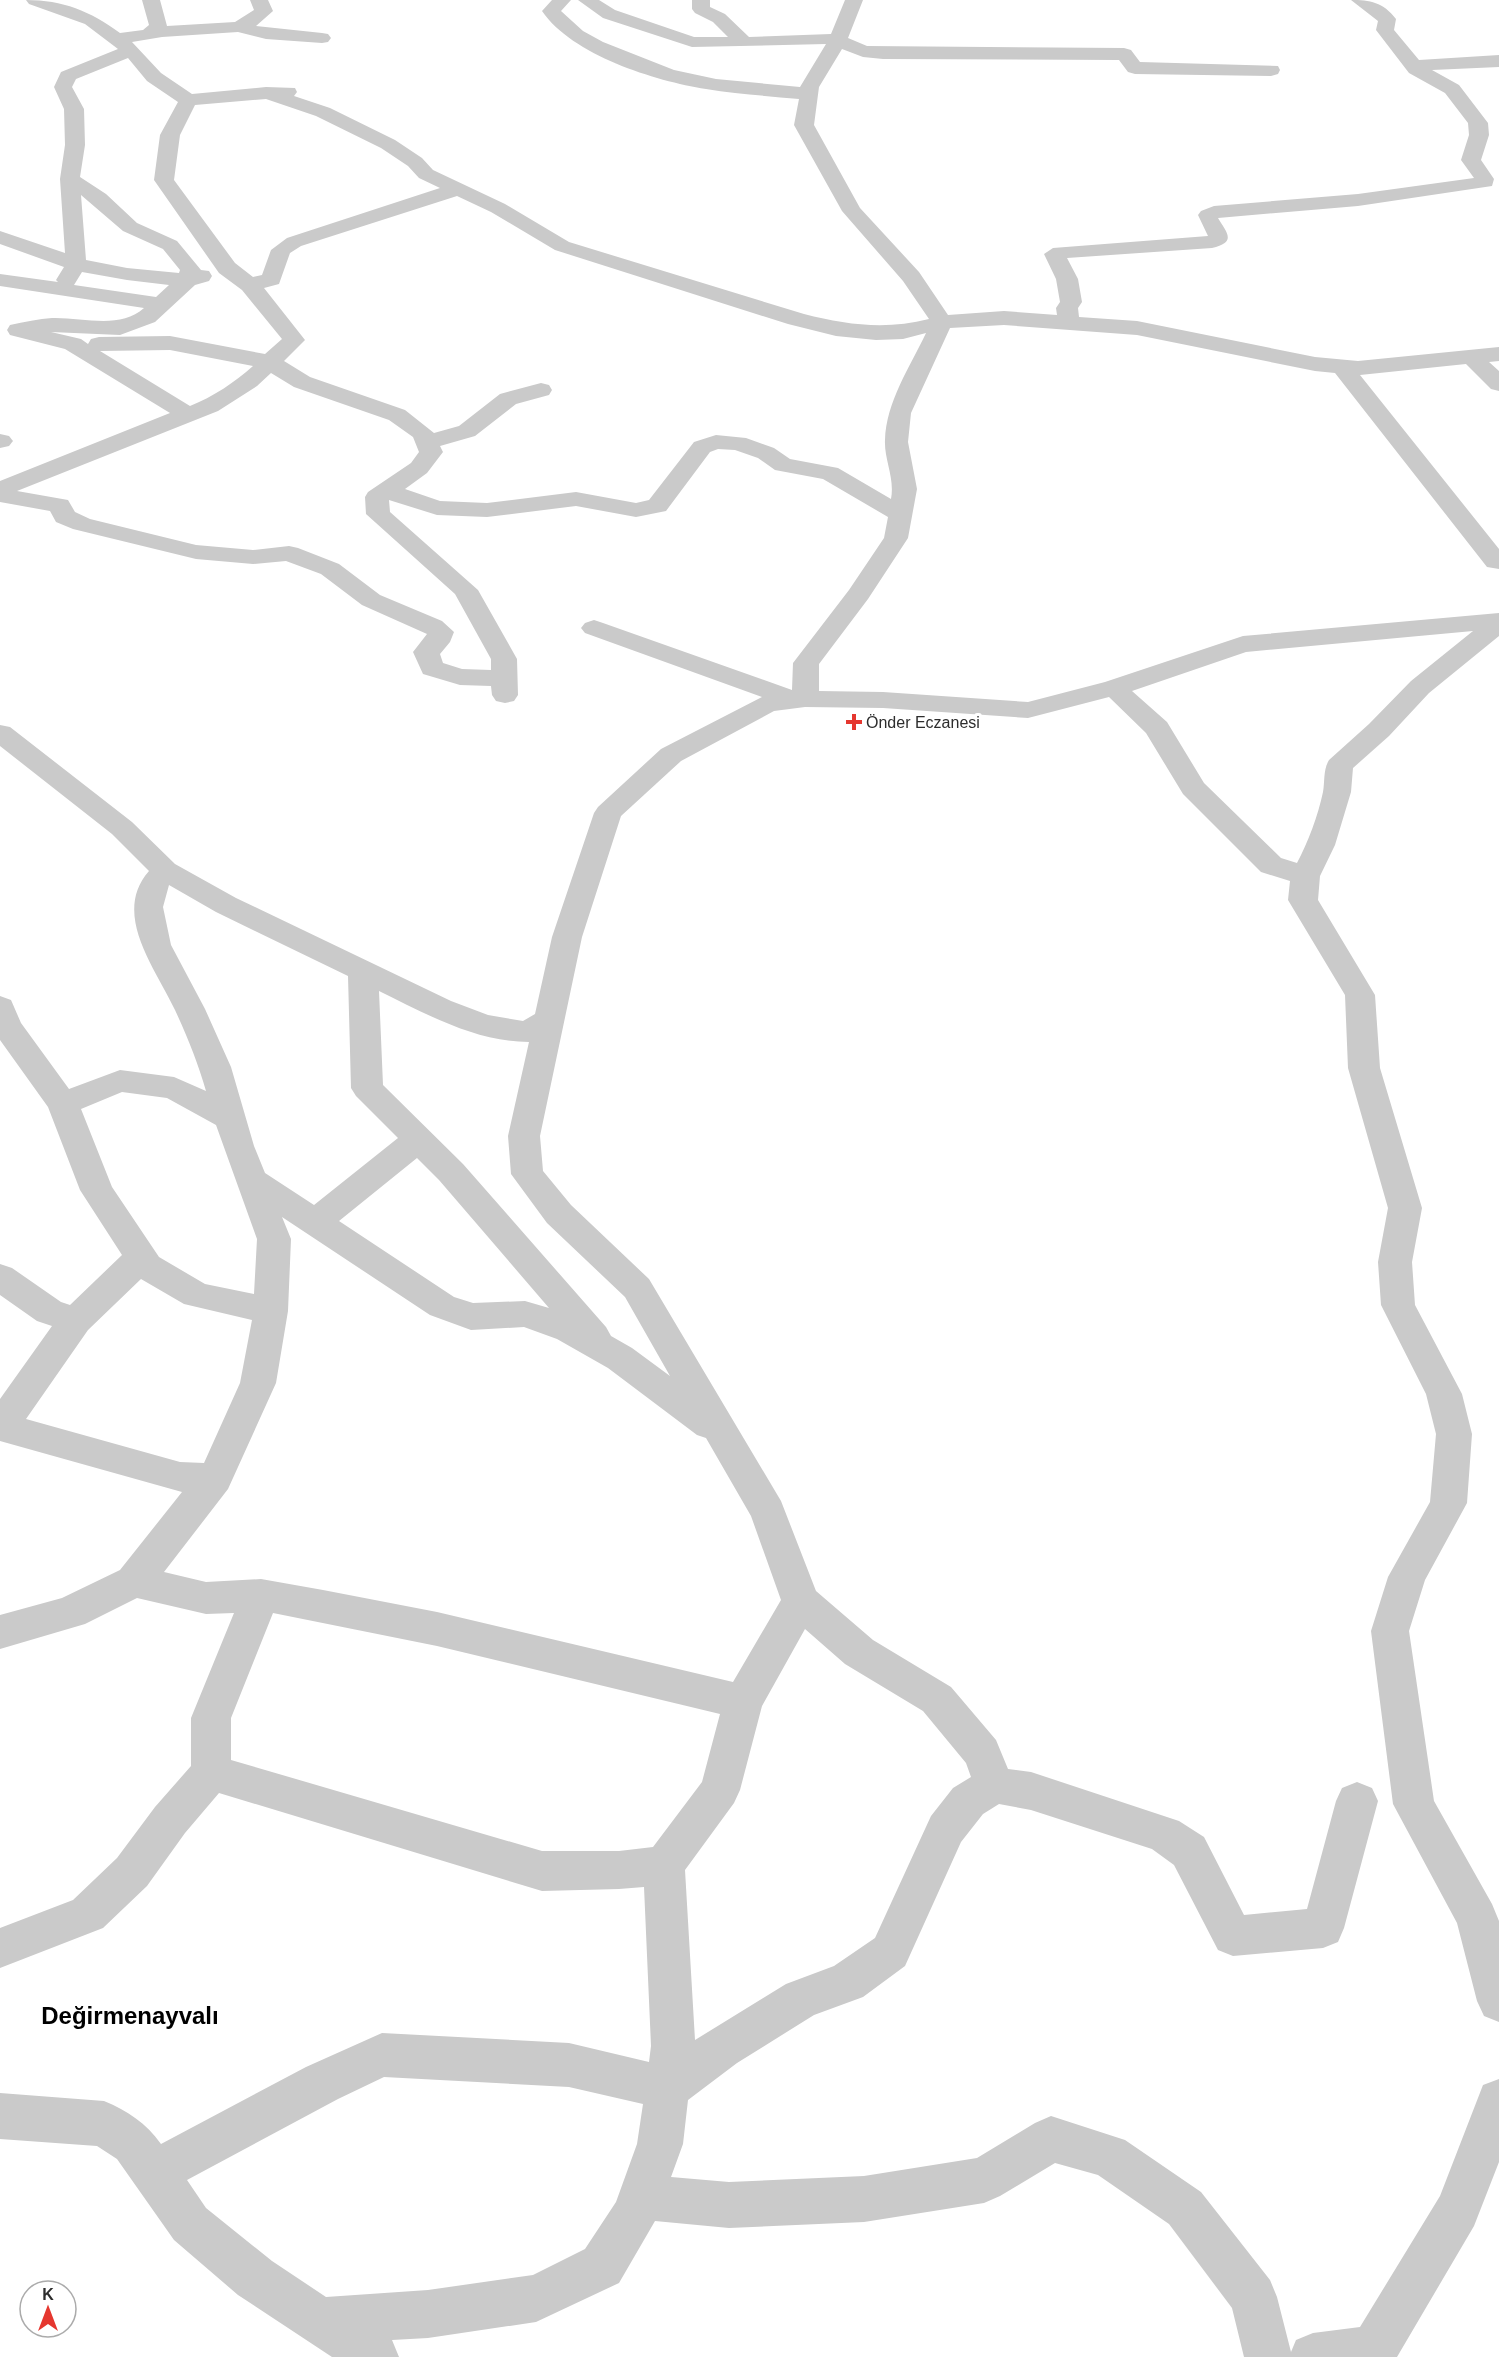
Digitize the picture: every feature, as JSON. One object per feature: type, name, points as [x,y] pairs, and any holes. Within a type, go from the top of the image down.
[{"type":"street","points":[[35,0],[91,20],[124,44],[154,77],[188,100],[266,93],[322,93]]},
{"type":"street","points":[[40,327],[76,264],[70,179],[75,145],[74,110],[63,87],[68,76],[158,27],[151,0]]},
{"type":"street","points":[[147,35],[238,27],[248,23],[264,11],[259,0]]},
{"type":"street","points":[[562,0],[551,11],[554,17],[579,36],[638,64],[702,83],[809,94]]},
{"type":"street","points":[[590,2],[624,0]]},
{"type":"street","points":[[701,0],[701,9],[719,18],[744,42]]},
{"type":"street","points":[[854,0],[838,40],[810,87],[804,125],[852,211],[911,277],[942,322]]},
{"type":"street","points":[[1069,322],[1067,308],[1071,302],[1068,279],[1055,254],[1060,252],[1212,242],[1218,239],[1218,233],[1209,219],[1209,215],[1214,212],[1303,206],[1485,182],[1484,177],[1471,160],[1478,138],[1478,123],[1452,89],[1414,66],[1385,30],[1387,19],[1360,0]]},
{"type":"street","points":[[590,2],[609,14],[692,42],[817,38],[838,40],[863,51],[883,53],[1090,52],[1124,54],[1135,68],[1271,70]]},
{"type":"street","points":[[238,27],[266,34],[322,38]]},
{"type":"street","points":[[638,64],[707,42]]},
{"type":"street","points":[[1414,66],[1499,61]]},
{"type":"street","points":[[266,93],[323,112],[388,144],[416,162],[426,174],[498,208],[562,246],[796,319],[836,329],[876,333],[903,332],[942,322],[1004,318],[1069,322],[1137,328],[1315,364],[1358,368],[1499,354]]},
{"type":"street","points":[[0,489],[210,406],[249,381],[294,340],[250,285],[227,267],[164,180],[170,135],[188,100]]},
{"type":"street","points":[[1478,138],[1499,141]]},
{"type":"street","points":[[9,336],[52,325],[120,328],[147,317],[187,280],[191,269],[170,245],[130,227],[99,198],[70,179]]},
{"type":"street","points":[[250,285],[270,279],[281,250],[294,242],[458,189]]},
{"type":"street","points":[[0,237],[76,264],[127,274],[187,280],[227,267]]},
{"type":"street","points":[[0,280],[162,304]]},
{"type":"street","points":[[0,316],[15,319],[9,336]]},
{"type":"street","points":[[800,699],[806,663],[859,594],[896,538],[905,489],[896,442],[899,413],[942,322]]},
{"type":"street","points":[[0,495],[59,505],[65,517],[82,524],[196,552],[253,557],[289,553],[330,569],[371,600],[433,626],[441,632],[436,642],[426,652],[432,668],[505,687],[504,659],[465,590],[378,514],[378,497],[419,468],[431,453],[423,433],[397,415],[302,382],[269,362],[170,343],[73,344],[9,336]]},
{"type":"street","points":[[73,344],[189,415]]},
{"type":"street","points":[[1472,356],[1499,384]]},
{"type":"street","points":[[1342,367],[1496,562]]},
{"type":"street","points":[[427,442],[467,431],[508,399],[541,390]]},
{"type":"street","points":[[387,491],[437,508],[487,510],[576,499],[636,510],[657,506],[702,447],[716,442],[738,443],[766,453],[783,465],[830,474],[900,514]]},
{"type":"street","points":[[994,1785],[982,1753],[937,1699],[859,1652],[801,1601],[768,1512],[637,1288],[559,1214],[527,1174],[524,1136],[567,937],[608,813],[671,755],[767,705],[800,699],[883,700],[1028,710],[1114,688],[1243,644],[1499,622]]},
{"type":"street","points":[[1499,622],[1420,687],[1379,730],[1339,766],[1337,792],[1321,845],[1305,876],[1303,900],[1360,995],[1364,1068],[1405,1208],[1395,1262],[1398,1305],[1444,1394],[1454,1434],[1448,1503],[1407,1577],[1390,1631],[1414,1804],[1477,1918],[1499,2001]]},
{"type":"street","points":[[594,628],[800,699]]},
{"type":"street","points":[[1114,688],[1157,728],[1192,788],[1271,865],[1305,876]]},
{"type":"street","points":[[0,733],[122,828],[165,871],[226,905],[440,1008],[483,1025],[527,1032],[549,1020]]},
{"type":"street","points":[[0,1632],[71,1612],[134,1581],[215,1478],[258,1383],[271,1311],[274,1239],[251,1180],[215,1067],[190,1009],[156,945],[147,907],[152,886],[165,871]]},
{"type":"street","points":[[363,971],[367,1089],[451,1172],[605,1349]]},
{"type":"street","points":[[0,1007],[12,1052],[63,1104],[97,1190],[147,1266],[196,1295],[271,1311]]},
{"type":"street","points":[[63,1104],[120,1081],[174,1088],[230,1118]]},
{"type":"street","points":[[315,1222],[419,1139]]},
{"type":"street","points":[[251,1180],[442,1306],[471,1317],[525,1314],[569,1329],[605,1349],[721,1433]]},
{"type":"street","points":[[142,1257],[76,1320],[0,1426],[180,1477],[215,1478]]},
{"type":"street","points":[[0,1277],[49,1312],[76,1320]]},
{"type":"street","points":[[134,1581],[206,1598],[261,1595],[437,1629],[743,1702]]},
{"type":"street","points":[[0,1948],[88,1914],[132,1872],[170,1820],[211,1772],[211,1718],[261,1595]]},
{"type":"street","points":[[319,2321],[428,2314],[536,2298],[602,2266],[634,2216],[660,2144],[673,2046],[664,1865],[720,1790],[743,1702],[801,1601]]},
{"type":"street","points":[[211,1772],[542,1871],[619,1870],[664,1865]]},
{"type":"street","points":[[154,2173],[322,2083],[382,2055],[569,2065],[667,2088],[721,2049],[801,1999],[848,1982],[890,1952],[946,1829],[968,1801],[994,1785],[1031,1791],[1164,1834],[1189,1851],[1233,1936],[1323,1928],[1357,1801]]},
{"type":"street","points":[[1335,2356],[1374,2350],[1458,2210],[1499,2101]]},
{"type":"street","points":[[0,2116],[104,2124],[133,2143],[190,2223],[255,2278],[375,2357]]},
{"type":"street","points":[[641,2197],[729,2205],[864,2199],[984,2180],[1051,2139],[1109,2156],[1185,2208],[1253,2297],[1268,2357]]},
{"type":"place","name":"Önder Eczanesi","points":[[854,722]]},
{"type":"district","name":"Değirmenayvalı","points":[[130,2015]]}]
